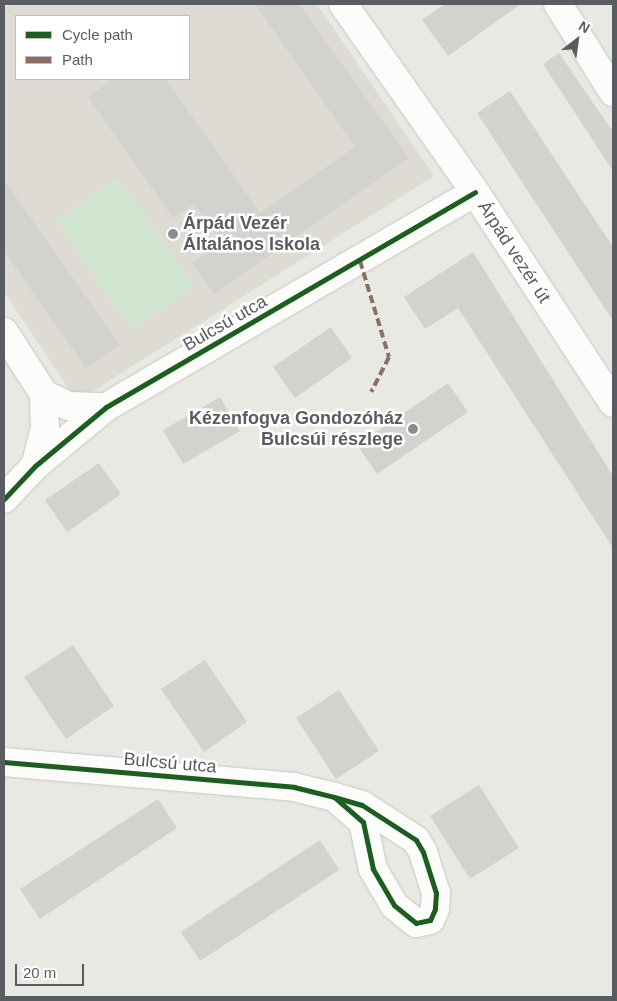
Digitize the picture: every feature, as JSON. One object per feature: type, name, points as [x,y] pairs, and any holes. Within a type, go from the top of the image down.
[{"type":"street","name":"Árpád vezér út","points":[[343,4],[475,192],[613,404]]},
{"type":"street","points":[[558,4],[613,92]]},
{"type":"street","name":"Bulcsú utca","points":[[4,499],[35,466],[106,406],[475,192]]},
{"type":"street","points":[[4,332],[44,394],[45,428],[35,466]]},
{"type":"street","points":[[44,394],[69,406],[106,406]]},
{"type":"street","name":"Bulcsú utca","points":[[4,762],[294,788],[334,797],[362,805],[416,840],[430,864],[436,893],[435,910],[425,923],[416,923],[394,905],[373,869],[363,822],[334,797]]},
{"type":"shaded area","name":"Árpád Vezér Általános Iskola","points":[[10,4],[317,4],[434,176],[77,401],[4,292],[4,8]]},
{"type":"green space","points":[[118,178],[194,286],[131,329],[56,221]]},
{"type":"building","name":"Árpád Vezér Általános Iskola","points":[[255,4],[299,4],[409,158],[214,294],[192,263],[222,243],[194,204],[173,218],[88,97],[112,80],[167,80],[260,213],[355,147]]},
{"type":"building","points":[[445,4],[521,4],[448,56],[422,20]]},
{"type":"building","points":[[559,53],[613,132],[613,171],[543,64]]},
{"type":"building","points":[[510,91],[613,247],[613,321],[477,113]]},
{"type":"building","points":[[4,180],[120,345],[86,368],[4,251]]},
{"type":"building","points":[[473,252],[613,476],[613,548],[458,308],[425,329],[404,297]]},
{"type":"building","points":[[331,327],[352,358],[295,398],[273,367]]},
{"type":"building","name":"Kézenfogva Gondozóház Bulcsúi részlege","points":[[448,383],[468,412],[377,474],[357,445]]},
{"type":"building","points":[[220,397],[240,431],[183,464],[163,430]]},
{"type":"building","points":[[99,463],[121,494],[67,532],[45,500]]},
{"type":"building","points":[[73,645],[114,706],[66,739],[24,677]]},
{"type":"building","points":[[205,660],[247,722],[204,752],[161,689]]},
{"type":"building","points":[[339,690],[379,751],[336,779],[296,718]]},
{"type":"building","points":[[479,785],[519,848],[470,879],[430,816]]},
{"type":"building","points":[[158,799],[177,828],[40,919],[20,889]]},
{"type":"building","points":[[320,840],[339,870],[200,961],[181,932]]},
{"type":"marked path","points":[[360,261],[389,357],[371,392]]},
{"type":"cycle path","points":[[4,499],[35,466],[106,407],[475,192]]},
{"type":"cycle path","points":[[4,762],[294,787],[334,797],[362,805],[416,840],[423,852],[436,893],[435,909],[430,920],[416,923],[394,905],[373,869],[363,822],[334,797]]},
{"type":"place","name":"Árpád Vezér Általános Iskola","points":[[173,234]]},
{"type":"place","name":"Kézenfogva Gondozóház Bulcsúi részlege","points":[[413,429]]}]
